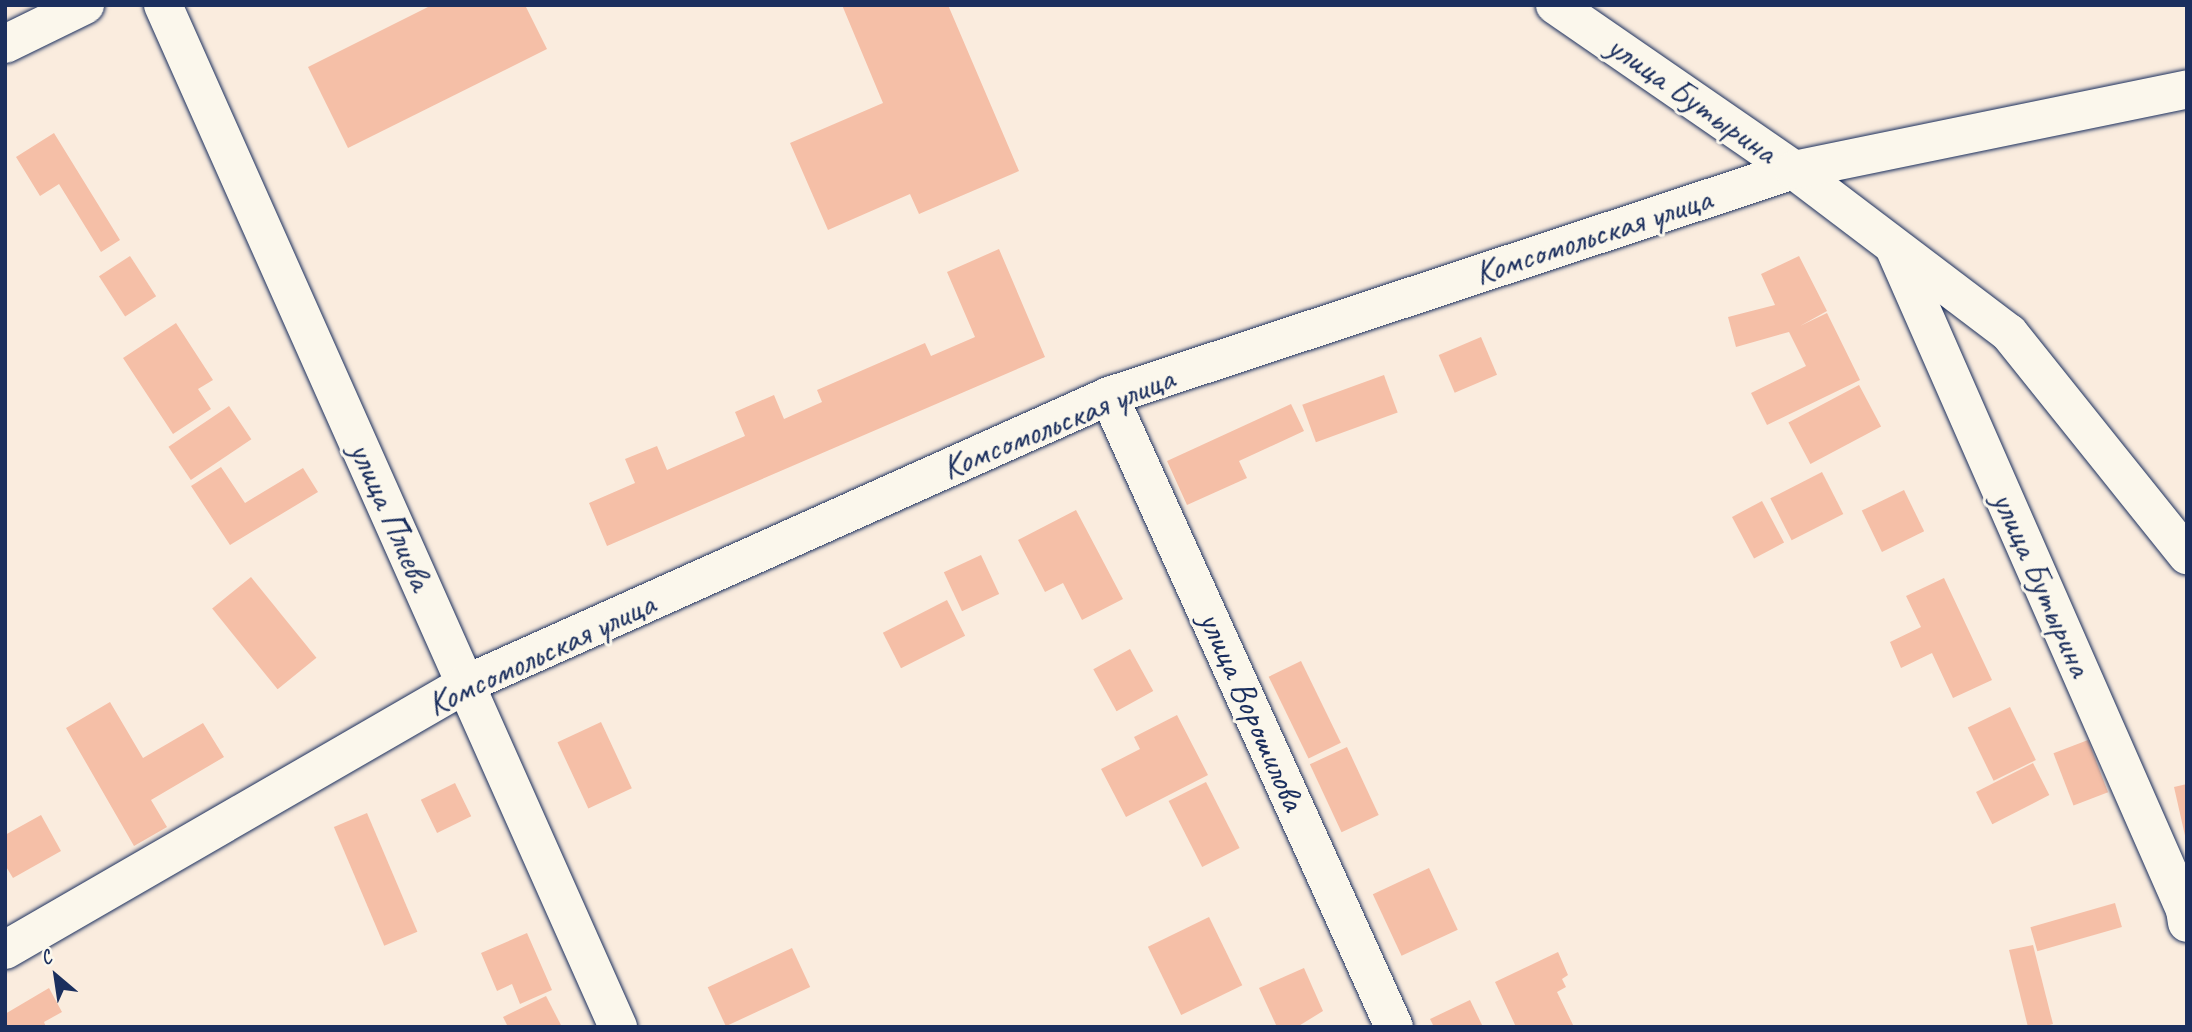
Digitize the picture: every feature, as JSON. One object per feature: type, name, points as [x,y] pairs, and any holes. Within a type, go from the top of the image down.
[{"type":"street","points":[[5,44],[85,5]]},
{"type":"street","name":"улица Плиева","points":[[163,5],[618,1027]]},
{"type":"street","name":"улица Бутырина","points":[[1555,5],[1794,170],[2009,333],[2187,555]]},
{"type":"street","name":"Комсомольская улица","points":[[5,950],[466,684],[1109,396],[1794,170],[2187,89]]},
{"type":"street","name":"улица Бутырина","points":[[1894,246],[2185,910],[2187,922]]},
{"type":"street","name":"улица Ворошилова","points":[[1109,396],[1394,1027]]},
{"type":"building","points":[[432,5],[525,5],[547,49],[348,148],[308,67]]},
{"type":"building","points":[[842,5],[948,5],[1019,171],[919,214],[910,194],[828,230],[790,143],[883,103]]},
{"type":"building","points":[[54,133],[120,240],[101,252],[59,184],[40,196],[16,157]]},
{"type":"building","points":[[999,249],[1045,357],[607,546],[589,503],[635,483],[625,459],[657,446],[667,470],[745,436],[735,412],[774,395],[784,419],[822,402],[817,390],[925,343],[931,356],[975,337],[947,272]]},
{"type":"building","points":[[130,256],[156,296],[125,316],[99,276]]},
{"type":"building","points":[[1799,256],[1827,311],[1800,326],[1827,313],[1860,380],[1767,425],[1751,393],[1806,366],[1789,332],[1736,347],[1728,317],[1775,305],[1761,274]]},
{"type":"building","points":[[176,323],[213,380],[198,389],[211,409],[173,434],[123,358]]},
{"type":"building","points":[[1481,337],[1497,375],[1455,393],[1439,355]]},
{"type":"building","points":[[1384,375],[1398,413],[1316,442],[1302,405]]},
{"type":"building","points":[[1859,385],[1881,426],[1810,464],[1788,423]]},
{"type":"building","points":[[1291,404],[1304,431],[1239,461],[1247,478],[1187,505],[1167,461]]},
{"type":"building","points":[[229,406],[251,439],[191,480],[168,447]]},
{"type":"building","points":[[221,467],[245,503],[303,468],[318,492],[230,545],[191,486]]},
{"type":"building","points":[[1822,472],[1843,514],[1792,540],[1770,498]]},
{"type":"building","points":[[1904,490],[1924,531],[1882,552],[1862,511]]},
{"type":"building","points":[[1762,501],[1784,542],[1754,558],[1732,517]]},
{"type":"building","points":[[1076,510],[1123,599],[1082,620],[1063,583],[1045,592],[1018,540]]},
{"type":"building","points":[[981,555],[999,594],[962,611],[944,572]]},
{"type":"building","points":[[251,577],[316,658],[278,689],[212,608]]},
{"type":"building","points":[[1944,578],[1992,680],[1953,698],[1932,653],[1901,668],[1890,642],[1921,627],[1906,596]]},
{"type":"building","points":[[947,600],[965,636],[901,668],[883,633]]},
{"type":"building","points":[[1130,649],[1153,691],[1117,711],[1093,669]]},
{"type":"building","points":[[1301,661],[1341,743],[1309,759],[1269,677]]},
{"type":"building","points":[[110,702],[143,758],[203,723],[224,757],[151,800],[167,827],[134,846],[66,728]]},
{"type":"building","points":[[2010,707],[2036,760],[1994,781],[1968,728]]},
{"type":"building","points":[[1177,715],[1208,775],[1126,817],[1101,769],[1140,749],[1134,737]]},
{"type":"building","points":[[601,722],[632,788],[588,808],[557,742]]},
{"type":"building","points":[[2088,740],[2108,792],[2074,806],[2053,753]]},
{"type":"building","points":[[1347,747],[1379,815],[1342,832],[1310,764]]},
{"type":"building","points":[[2033,763],[2049,795],[1992,824],[1976,792]]},
{"type":"building","points":[[1206,782],[1240,848],[1202,867],[1169,801]]},
{"type":"building","points":[[455,783],[471,816],[437,833],[421,800]]},
{"type":"building","points":[[2187,784],[2187,840],[2186,840],[2174,787]]},
{"type":"building","points":[[367,813],[417,932],[384,946],[334,827]]},
{"type":"building","points":[[41,815],[61,851],[13,878],[5,865],[5,835]]},
{"type":"building","points":[[1429,868],[1458,930],[1402,956],[1373,894]]},
{"type":"building","points":[[2115,903],[2122,927],[2037,951],[2030,927]]},
{"type":"building","points":[[1209,917],[1242,985],[1181,1015],[1148,947]]},
{"type":"building","points":[[527,933],[552,990],[520,1004],[512,984],[497,991],[481,953]]},
{"type":"building","points":[[2033,945],[2053,1024],[2042,1027],[2028,1027],[2009,950]]},
{"type":"building","points":[[792,948],[810,987],[726,1026],[708,987]]},
{"type":"building","points":[[1558,952],[1568,975],[1562,979],[1566,987],[1557,992],[1574,1027],[1516,1027],[1495,982]]},
{"type":"building","points":[[1304,968],[1323,1011],[1297,1027],[1277,1027],[1259,988]]},
{"type":"building","points":[[49,988],[62,1012],[44,1022],[46,1027],[5,1027],[5,1014]]},
{"type":"building","points":[[546,996],[562,1027],[508,1027],[503,1017]]},
{"type":"building","points":[[1470,1000],[1483,1027],[1434,1027],[1430,1019]]}]
